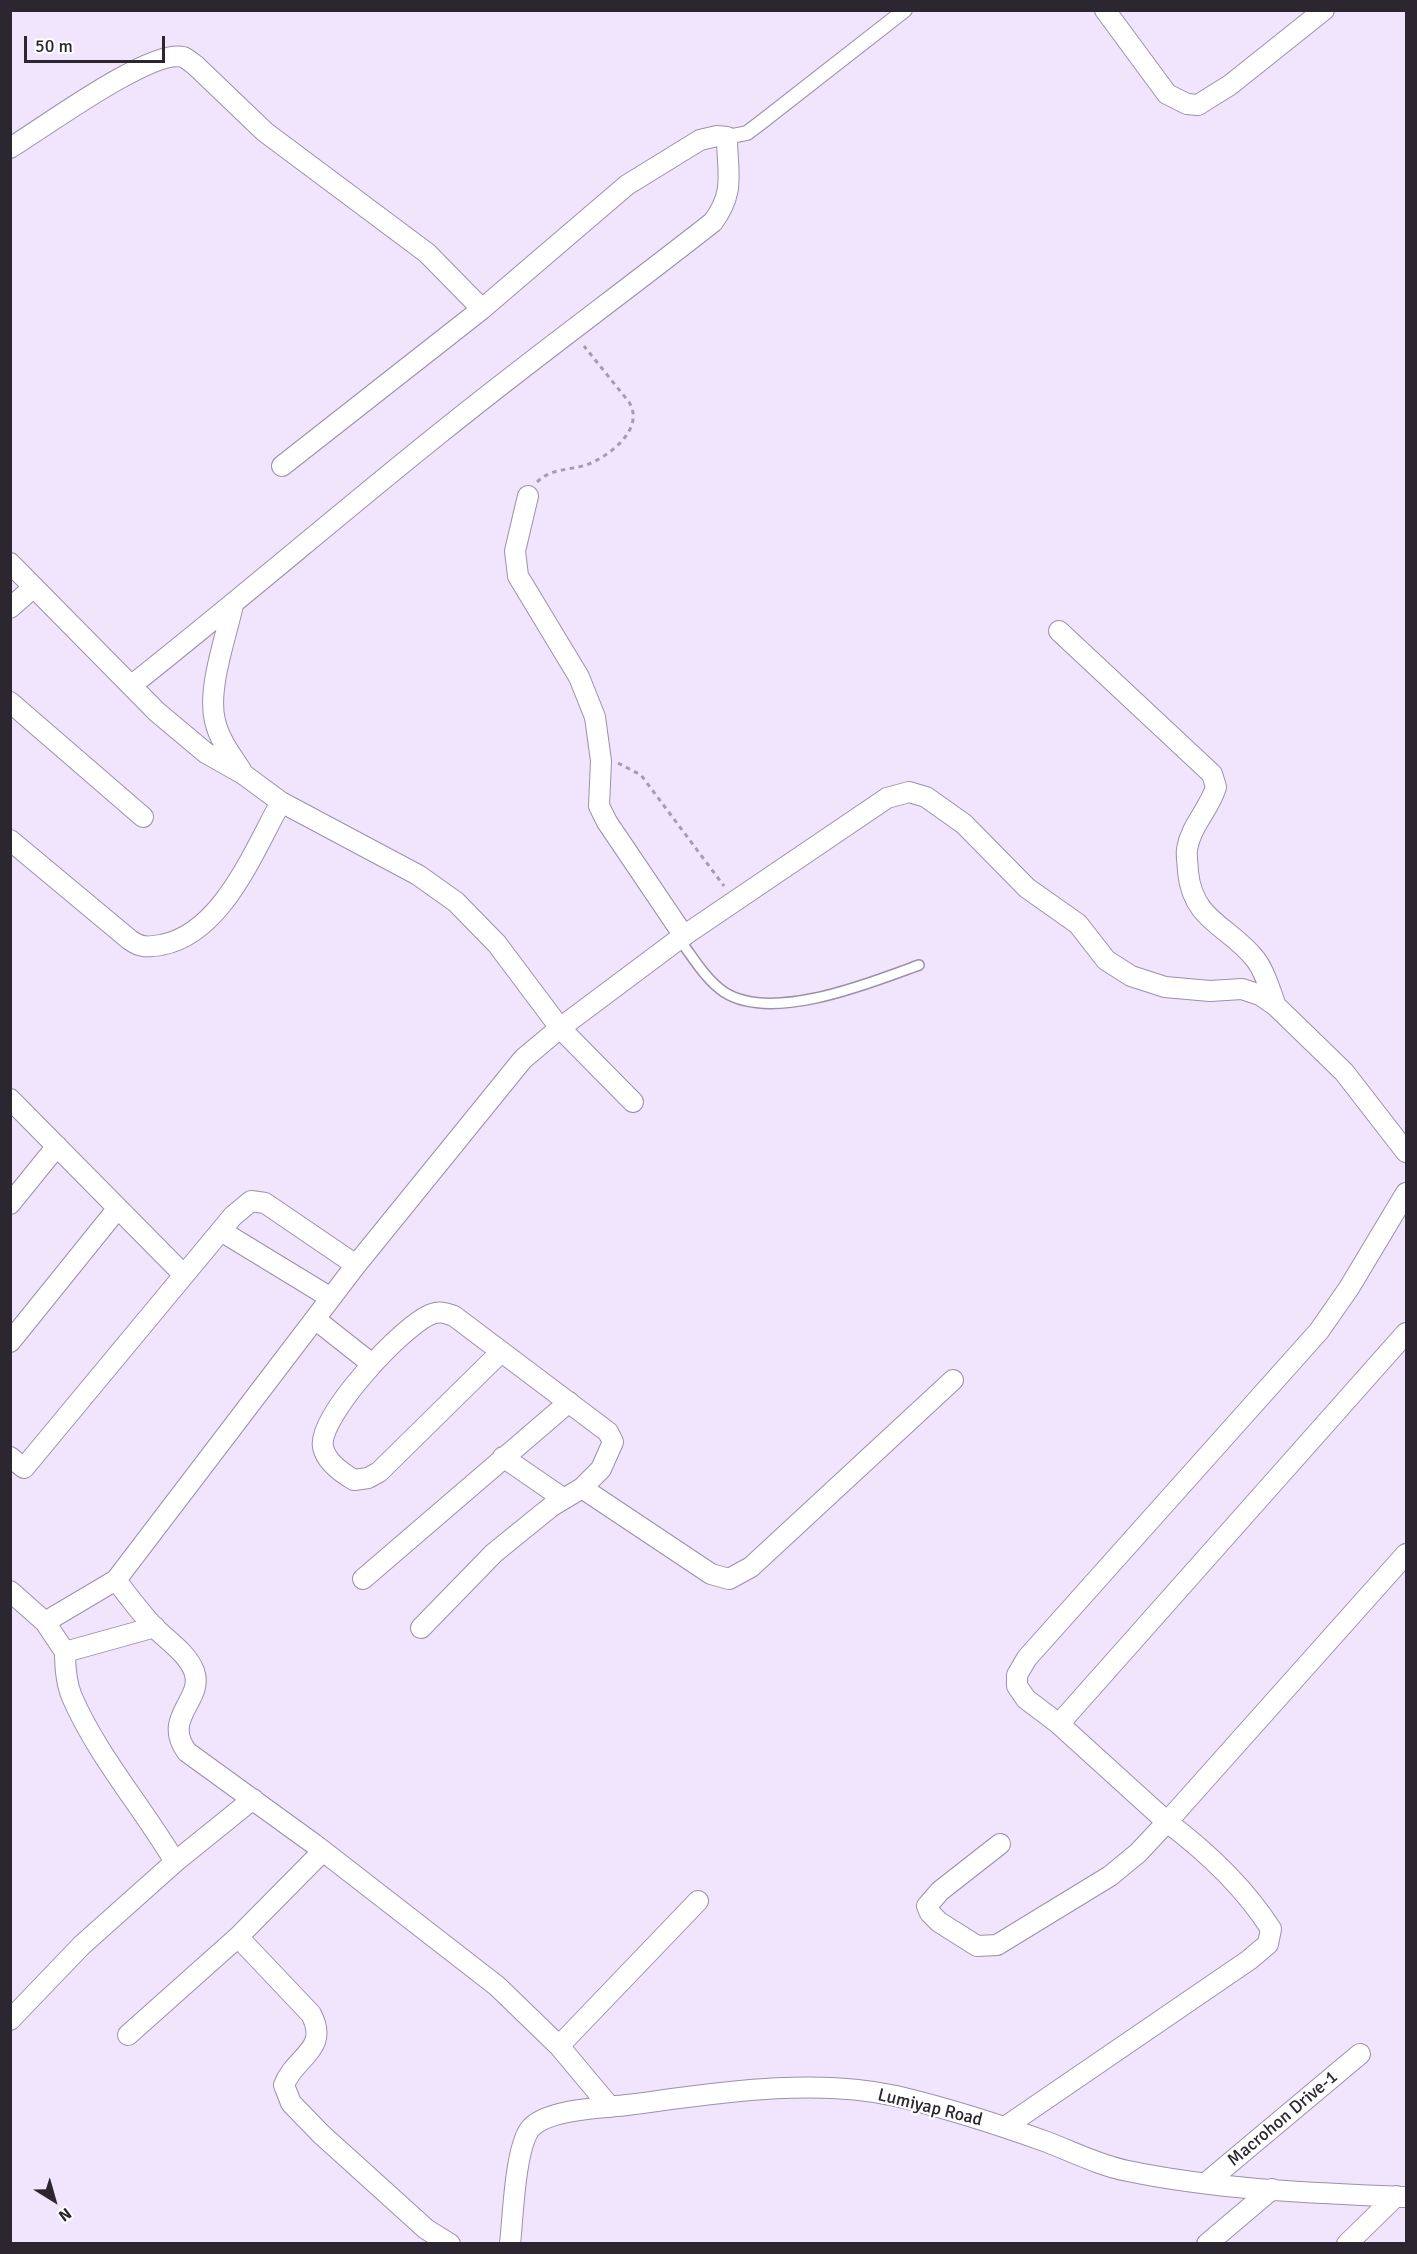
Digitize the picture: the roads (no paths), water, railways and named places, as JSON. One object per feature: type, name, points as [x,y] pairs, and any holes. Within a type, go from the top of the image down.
[{"type":"street","points":[[282,466],[482,309],[627,185],[700,140],[747,133],[905,10]]},
{"type":"street","points":[[1105,10],[1167,94],[1187,104],[1197,105],[1230,85],[1324,10]]},
{"type":"street","points":[[10,148],[130,72],[159,59],[182,57],[195,64],[265,132],[427,252],[482,309]]},
{"type":"street","points":[[132,685],[233,605],[303,543],[571,330],[712,222],[728,197],[730,183],[727,137]]},
{"type":"street","points":[[528,496],[515,551],[518,576],[579,677],[595,717],[602,761],[598,785],[599,806],[682,937]]},
{"type":"street","points":[[10,563],[157,712],[206,753],[243,774],[280,802],[418,875],[456,903],[497,944],[560,1028],[633,1102]]},
{"type":"street","points":[[10,608],[34,586]]},
{"type":"street","points":[[233,605],[213,695],[214,720],[224,743],[243,774]]},
{"type":"street","points":[[1059,631],[1212,774],[1216,787],[1214,795],[1192,831],[1187,852],[1189,879],[1196,901],[1209,920],[1246,949],[1257,962],[1276,1006]]},
{"type":"street","points":[[10,702],[143,817]]},
{"type":"street","points":[[45,1622],[116,1580],[356,1265],[523,1059],[560,1028],[682,937],[888,798],[909,792],[926,797],[964,824],[1027,888],[1078,924],[1106,960],[1124,972],[1165,987],[1210,991],[1242,989],[1260,995],[1276,1006],[1344,1072],[1407,1152]]},
{"type":"street","points":[[10,840],[130,940],[147,947],[171,943],[193,933],[209,920],[227,897],[280,802]]},
{"type":"street","points":[[10,1098],[184,1275]]},
{"type":"street","points":[[10,1204],[57,1146]]},
{"type":"street","points":[[1005,2127],[1249,1960],[1268,1944],[1271,1929],[1257,1907],[1219,1866],[1059,1724],[1026,1699],[1017,1686],[1017,1676],[1027,1658],[1319,1331],[1349,1288],[1407,1192]]},
{"type":"street","points":[[10,1457],[24,1468],[245,1205],[257,1200],[356,1265]]},
{"type":"street","points":[[10,1342],[118,1208]]},
{"type":"street","points":[[221,1231],[331,1298]]},
{"type":"street","points":[[421,1628],[494,1553],[530,1523],[582,1488],[601,1469],[613,1442],[604,1428],[454,1316],[441,1311],[429,1315],[372,1364],[347,1394],[325,1431],[323,1447],[331,1462],[354,1480],[368,1478],[379,1472],[501,1352]]},
{"type":"street","points":[[315,1319],[372,1364]]},
{"type":"street","points":[[1059,1724],[1407,1333]]},
{"type":"street","points":[[582,1488],[711,1574],[729,1579],[751,1567],[953,1380]]},
{"type":"street","points":[[363,1580],[569,1402]]},
{"type":"street","points":[[503,1457],[564,1499]]},
{"type":"street","points":[[1000,1844],[940,1890],[927,1906],[939,1922],[977,1946],[988,1948],[1008,1940],[1110,1876],[1138,1853],[1407,1554]]},
{"type":"street","points":[[116,1580],[155,1627],[186,1659],[196,1681],[182,1712],[178,1732],[180,1743],[202,1765],[254,1799],[497,1986],[559,2046],[610,2107]]},
{"type":"street","points":[[10,1591],[45,1622],[65,1652],[66,1675],[72,1696],[94,1737],[175,1862]]},
{"type":"street","points":[[65,1652],[155,1627]]},
{"type":"street","points":[[10,2020],[82,1945],[175,1862],[254,1799]]},
{"type":"street","points":[[128,2035],[238,1937],[323,1851]]},
{"type":"street","points":[[559,2046],[698,1901]]},
{"type":"street","points":[[238,1937],[311,2014],[316,2025],[318,2036],[314,2048],[288,2074],[284,2085],[291,2103],[321,2134],[426,2229],[450,2244]]},
{"type":"street","name":"Macrohon Drive-1","points":[[1206,2183],[1360,2054]]},
{"type":"street","name":"Lumiyap Road","points":[[510,2244],[518,2169],[531,2129],[553,2115],[758,2090],[823,2088],[893,2096],[1005,2127],[1126,2171],[1206,2183],[1401,2197]]},
{"type":"street","points":[[1207,2244],[1272,2189]]},
{"type":"street","points":[[1347,2244],[1401,2197]]},
{"type":"lane","points":[[682,937],[712,983],[725,993],[747,1000],[804,1002],[920,965]]}]
